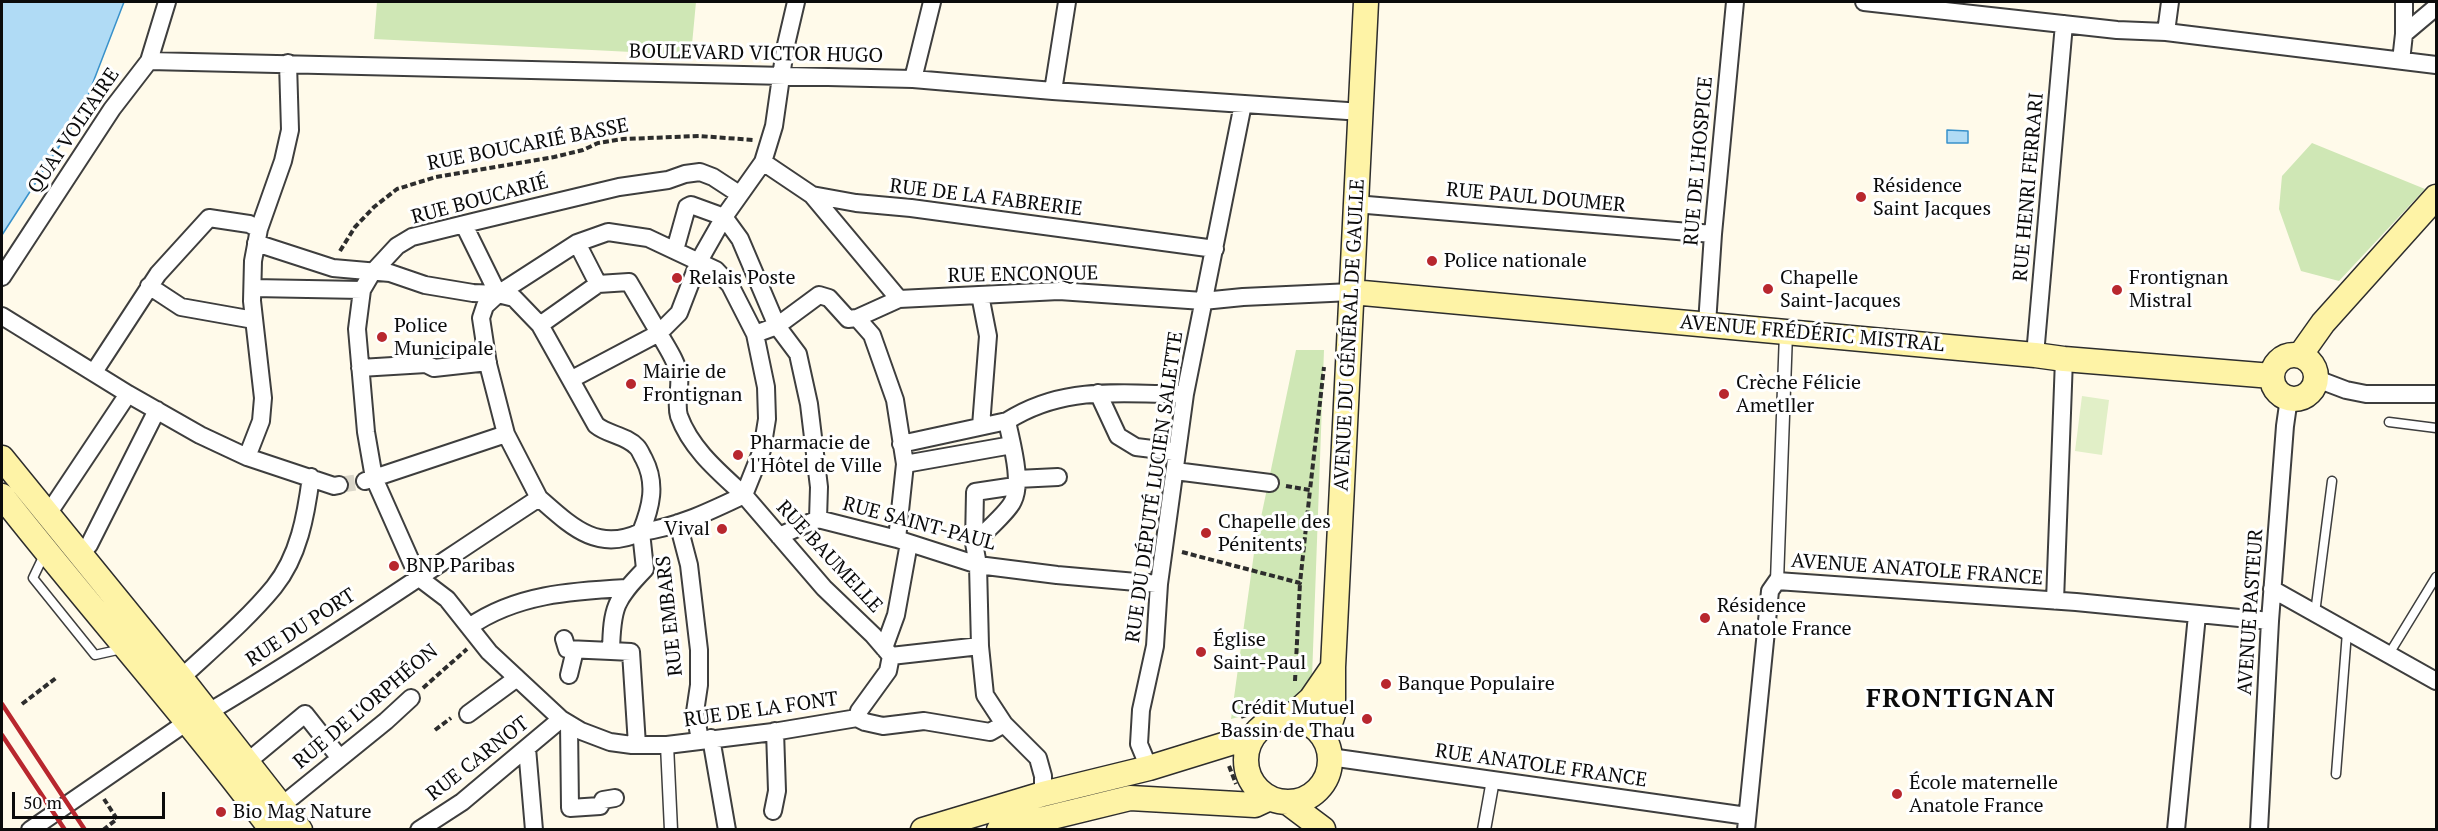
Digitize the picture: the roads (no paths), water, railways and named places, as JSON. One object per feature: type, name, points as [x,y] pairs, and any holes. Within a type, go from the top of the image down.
[{"type":"main road","name":"AVENUE DU GÉNÉRAL DE GAULLE","points":[[1327,748],[1333,714],[1333,667],[1366,2]]},
{"type":"main road","points":[[2301,354],[2323,323],[2436,197]]},
{"type":"main road","name":"AVENUE FRÉDÉRIC MISTRAL","points":[[1352,292],[2064,359],[2272,376]]},
{"type":"main road","points":[[2301,354],[2313,363],[2317,379],[2308,395],[2289,398],[2277,390],[2272,376],[2276,363],[2287,355],[2301,354]]},
{"type":"main road","points":[[2,458],[181,678],[197,717],[272,830]]},
{"type":"main road","points":[[2,496],[125,648],[246,763],[300,830]]},
{"type":"main road","points":[[39,544],[48,514]]},
{"type":"main road","points":[[1291,717],[1311,699],[1333,667]]},
{"type":"main road","points":[[999,830],[1042,824],[1130,798],[1255,805],[1278,800],[1309,796],[1325,780],[1327,748],[1316,728],[1304,720],[1291,717],[1279,718],[1258,729],[1251,739],[1246,752],[1248,773],[1258,791],[1278,800],[1323,830],[1318,789]]},
{"type":"main road","points":[[923,830],[1043,794],[1149,768],[1230,743],[1251,739]]},
{"type":"main road","points":[[1149,768],[1168,801]]},
{"type":"main road","points":[[1042,824],[1043,794]]},
{"type":"street","name":"QUAI VOLTAIRE","points":[[2,278],[112,109],[149,61],[167,2]]},
{"type":"street","points":[[572,379],[659,333],[679,313],[699,261],[724,217],[763,162],[774,126],[796,2]]},
{"type":"street","points":[[913,79],[932,2]]},
{"type":"street","points":[[1053,92],[1067,2]]},
{"type":"street","name":"RUE DE L'HOSPICE","points":[[1707,324],[1713,234],[1735,2]]},
{"type":"street","points":[[1864,2],[1954,6],[2064,24],[2117,30],[2166,32],[2436,65]]},
{"type":"street","points":[[2166,32],[2170,2]]},
{"type":"street","points":[[2401,62],[2404,2]]},
{"type":"street","points":[[2404,34],[2436,8]]},
{"type":"street","name":"RUE HENRI FERRARI","points":[[2035,355],[2064,24]]},
{"type":"street","name":"BOULEVARD VICTOR HUGO","points":[[149,61],[913,79],[1053,92],[1362,112]]},
{"type":"street","points":[[247,458],[261,422],[263,398],[254,320],[253,261],[258,236],[283,161],[290,130],[288,63]]},
{"type":"street","name":"RUE DU DÉPUTÉ LUCIEN SALETTE","points":[[1149,768],[1139,744],[1141,710],[1155,646],[1159,584],[1185,394],[1243,104]]},
{"type":"street","name":"RUE DE LA FABRERIE","points":[[763,162],[812,195],[856,203],[922,209],[1215,249]]},
{"type":"street","name":"RUE BOUCARIÉ","points":[[418,577],[369,479],[357,329],[362,290],[372,273],[397,246],[412,237],[619,187],[668,180],[700,172],[713,177],[739,194]]},
{"type":"street","points":[[812,195],[899,299]]},
{"type":"street","name":"RUE PAUL DOUMER","points":[[1355,204],[1713,234]]},
{"type":"street","points":[[675,250],[687,207],[691,205],[724,217],[740,239],[777,326],[798,354],[808,404],[819,487],[818,519]]},
{"type":"street","points":[[94,372],[149,286],[209,218],[249,224],[258,236],[333,268],[390,273],[425,285],[514,298],[540,325],[596,425],[605,432],[620,436],[638,447],[651,472],[653,485],[649,511],[641,532],[645,569],[616,604],[612,621],[611,651]]},
{"type":"street","points":[[464,225],[498,294]]},
{"type":"street","points":[[608,232],[648,237],[716,270],[730,285],[756,334],[766,387],[767,419],[762,450],[744,495],[694,519],[609,541],[572,527],[539,498],[506,434],[488,362],[481,318],[485,306],[498,294],[577,243],[608,232]]},
{"type":"street","points":[[540,325],[598,284],[577,243]]},
{"type":"street","name":"RUE BAUMELLE","points":[[598,284],[629,282],[679,371],[680,385],[677,400],[679,416],[695,446],[744,495],[824,588],[888,652]]},
{"type":"street","points":[[149,286],[181,307],[254,320]]},
{"type":"street","points":[[253,288],[362,290]]},
{"type":"street","name":"RUE ENCONQUE","points":[[853,319],[899,299],[980,294],[1059,291],[1203,301],[1352,292]]},
{"type":"street","points":[[980,294],[988,336],[981,426]]},
{"type":"street","points":[[756,334],[777,326],[819,295],[829,298],[872,335],[895,400],[905,464],[903,541],[896,615],[888,652],[888,671],[859,711],[857,718]]},
{"type":"street","points":[[2,316],[128,394],[200,435],[247,458],[334,486],[339,485]]},
{"type":"street","points":[[1777,581],[1786,333]]},
{"type":"street","points":[[2055,601],[2064,359]]},
{"type":"street","points":[[360,368],[426,364],[434,368],[488,362]]},
{"type":"street","points":[[2317,379],[2366,394],[2436,394]]},
{"type":"street","points":[[902,444],[1007,421],[1022,412],[1052,400],[1086,393],[1185,394]]},
{"type":"street","points":[[1098,393],[1118,436],[1136,447],[1177,452]]},
{"type":"street","points":[[48,514],[128,394]]},
{"type":"street","name":"AVENUE PASTEUR","points":[[2259,830],[2272,589],[2289,398]]},
{"type":"street","points":[[80,553],[89,545],[157,410]]},
{"type":"street","points":[[974,543],[1013,501],[1016,483],[1007,421]]},
{"type":"street","points":[[369,479],[506,434]]},
{"type":"street","points":[[905,464],[1012,445]]},
{"type":"street","points":[[1175,471],[1270,483]]},
{"type":"street","points":[[181,678],[240,623],[275,586],[292,556],[305,521],[311,477]]},
{"type":"street","points":[[1043,794],[1043,776],[1038,758],[1004,724],[984,695],[978,565],[974,543],[975,492],[1058,477]]},
{"type":"street","name":"RUE DU PORT","points":[[30,830],[94,784],[197,717],[308,650],[539,498]]},
{"type":"street","name":"RUE SAINT-PAUL","points":[[779,536],[818,519],[903,541],[978,565],[1159,584]]},
{"type":"street","name":"RUE EMBARS","points":[[678,524],[689,565],[699,650],[699,685],[695,712],[705,739],[728,830]]},
{"type":"street","name":"RUE DE LA FONT","points":[[418,577],[447,599],[474,633],[517,678],[565,722],[610,742],[668,745],[857,718],[883,726],[924,721],[990,732],[1004,724]]},
{"type":"street","name":"AVENUE ANATOLE FRANCE","points":[[1746,823],[1770,591],[1777,581],[2055,601],[2270,621]]},
{"type":"street","points":[[474,633],[489,613],[519,602],[574,591],[627,588]]},
{"type":"street","points":[[2272,589],[2436,681]]},
{"type":"street","points":[[2176,830],[2197,615]]},
{"type":"street","points":[[569,675],[569,644],[631,652],[637,745]]},
{"type":"street","points":[[888,652],[980,646]]},
{"type":"street","points":[[468,714],[517,678]]},
{"type":"street","name":"RUE DE L'ORPHÉON","points":[[281,806],[411,698]]},
{"type":"street","points":[[246,763],[305,714],[339,757]]},
{"type":"street","points":[[565,722],[570,808],[600,806],[603,800],[615,798]]},
{"type":"street","name":"RUE CARNOT","points":[[419,830],[462,802],[527,748],[565,722]]},
{"type":"street","points":[[773,811],[777,791],[775,731]]},
{"type":"street","points":[[668,745],[671,830]]},
{"type":"street","points":[[527,748],[534,830]]},
{"type":"street","name":"RUE ANATOLE FRANCE","points":[[1327,748],[1493,780],[1746,823]]},
{"type":"street","points":[[1484,830],[1493,780]]},
{"type":"lane","points":[[2389,422],[2436,428]]},
{"type":"lane","points":[[2316,613],[2332,481]]},
{"type":"lane","points":[[2389,654],[2436,577]]},
{"type":"lane","points":[[2336,774],[2347,632]]},
{"type":"water","points":[[2,2],[124,2],[82,111],[2,235]]},
{"type":"water","points":[[1947,130],[1968,131],[1968,143],[1947,143]]},
{"type":"tunnel","points":[[339,485],[365,481]]},
{"type":"railway","points":[[2,704],[85,830]]},
{"type":"railway","points":[[2,735],[65,830]]},
{"type":"place","name":"Résidence Saint Jacques","points":[[1861,197]]},
{"type":"place","name":"Police nationale","points":[[1432,261]]},
{"type":"place","name":"Relais Poste","points":[[677,278]]},
{"type":"place","name":"Chapelle Saint-Jacques","points":[[1768,289]]},
{"type":"place","name":"Frontignan Mistral","points":[[2117,290]]},
{"type":"place","name":"Police Municipale","points":[[382,337]]},
{"type":"place","name":"Mairie de Frontignan","points":[[631,384]]},
{"type":"place","name":"Crèche Félicie Ametller","points":[[1724,394]]},
{"type":"place","name":"Pharmacie de l'Hôtel de Ville","points":[[738,455]]},
{"type":"place","name":"Vival","points":[[722,529]]},
{"type":"place","name":"Chapelle des Pénitents","points":[[1206,533]]},
{"type":"place","name":"BNP Paribas","points":[[394,566]]},
{"type":"place","name":"Résidence Anatole France","points":[[1705,618]]},
{"type":"place","name":"Église Saint-Paul","points":[[1201,652]]},
{"type":"place","name":"Banque Populaire","points":[[1386,684]]},
{"type":"place","name":"Crédit Mutuel Bassin de Thau","points":[[1367,719]]},
{"type":"place","name":"École maternelle Anatole France","points":[[1897,794]]},
{"type":"place","name":"Bio Mag Nature","points":[[221,812]]},
{"type":"district","name":"FRONTIGNAN","points":[[1961,700]]}]
